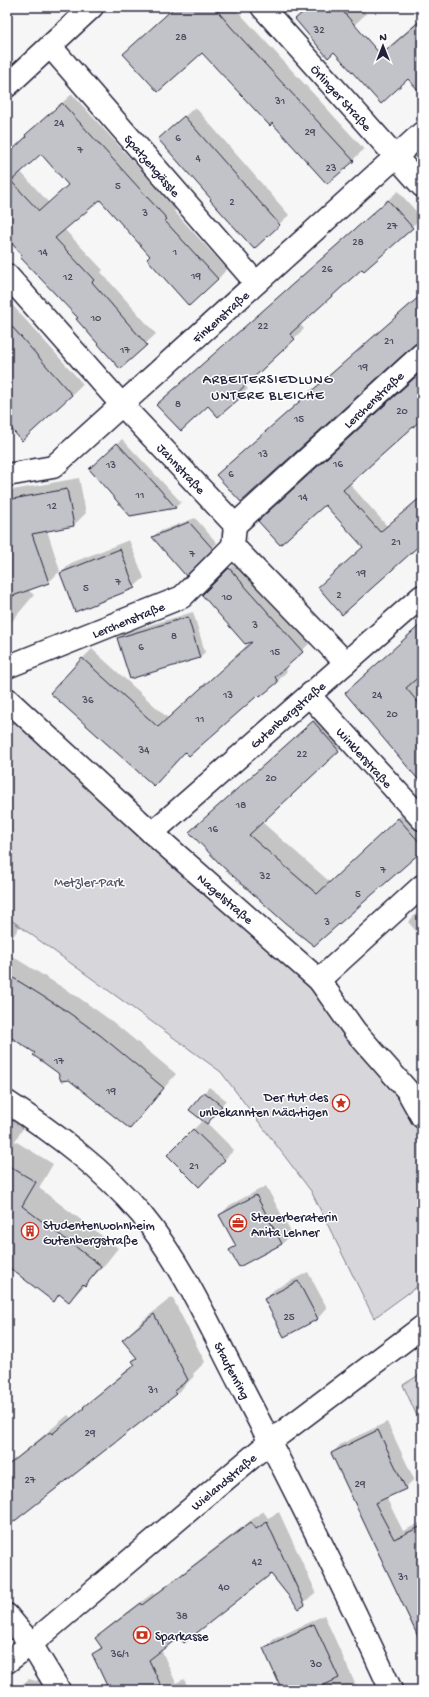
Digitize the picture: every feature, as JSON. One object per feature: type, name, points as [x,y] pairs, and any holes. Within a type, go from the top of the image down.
[{"type":"street","points":[[7,86],[92,7]]},
{"type":"street","name":"Örlinger Straße","points":[[262,7],[422,186]]},
{"type":"street","name":"Spatzengässle","points":[[50,46],[256,283]]},
{"type":"street","name":"Finkenstraße","points":[[7,475],[53,467],[422,133]]},
{"type":"street","name":"Jahnstraße","points":[[7,275],[346,663]]},
{"type":"street","name":"Lerchenstraße","points":[[7,667],[182,597],[234,536],[422,354]]},
{"type":"street","name":"Gutenbergstraße","points":[[152,833],[422,596]]},
{"type":"street","name":"Winklerstraße","points":[[309,695],[422,819]]},
{"type":"street","name":"Nagelstraße","points":[[7,699],[152,833],[319,980],[355,1031],[407,1090],[422,1117]]},
{"type":"street","points":[[319,980],[422,886]]},
{"type":"street","name":"Staufenring","points":[[7,1102],[53,1133],[94,1166],[130,1202],[153,1230],[175,1262],[270,1441],[349,1598],[391,1690]]},
{"type":"street","name":"Wielandstraße","points":[[7,1662],[31,1644],[270,1441],[422,1327]]},
{"type":"street","points":[[7,1615],[31,1644],[59,1690]]},
{"type":"green space","name":"Metzler-Park","points":[[7,699],[319,980],[416,1123],[422,1137],[422,1283],[374,1318],[311,1191],[221,1072],[7,917]]},
{"type":"green space","points":[[422,1373],[422,1427],[403,1385]]},
{"type":"building","points":[[175,7],[214,7],[354,161],[327,184],[272,123],[270,126],[202,53],[158,92],[123,54]]},
{"type":"building","points":[[309,7],[339,7],[381,55],[422,19],[422,94],[408,79],[381,104],[334,52],[328,58],[295,19]]},
{"type":"building","points":[[62,103],[167,219],[165,221],[218,279],[189,306],[147,259],[150,256],[100,200],[55,238],[94,280],[92,282],[147,345],[120,369],[76,319],[78,318],[20,257],[22,255],[7,238],[7,155],[26,137],[25,135]],"holes":[[[41,154],[68,185],[39,211],[11,181]]]},
{"type":"building","points":[[184,116],[280,225],[254,249],[158,139]]},
{"type":"building","points":[[388,200],[413,228],[364,271],[362,269],[290,334],[295,339],[235,395],[239,399],[218,417],[208,406],[181,431],[156,405]]},
{"type":"building","points":[[422,294],[422,342],[414,345],[241,502],[216,475]]},
{"type":"building","points":[[7,321],[72,395],[22,441],[7,424]]},
{"type":"building","points":[[422,371],[422,419],[343,490],[380,532],[422,496],[422,543],[342,615],[318,587],[363,547],[325,505],[280,545],[258,521]]},
{"type":"building","points":[[117,443],[176,508],[130,516],[89,469]]},
{"type":"building","points":[[67,489],[74,526],[32,534],[49,583],[7,598],[7,500]]},
{"type":"building","points":[[189,522],[213,549],[186,576],[152,537]]},
{"type":"building","points":[[120,549],[135,588],[75,612],[60,573]]},
{"type":"building","points":[[229,568],[303,652],[275,677],[278,682],[260,697],[258,695],[189,756],[185,752],[154,786],[50,693],[82,658],[158,727],[252,642],[245,644],[202,595]]},
{"type":"building","points":[[188,617],[200,658],[130,679],[117,638]]},
{"type":"building","points":[[422,623],[422,674],[406,688],[422,707],[422,784],[345,693]]},
{"type":"building","points":[[313,721],[339,751],[249,835],[317,894],[398,818],[422,845],[422,851],[314,946],[284,922],[222,866],[189,832]]},
{"type":"building","points":[[7,974],[65,1010],[100,1035],[164,1088],[130,1129],[69,1080],[61,1081],[58,1073],[33,1055],[35,1053],[7,1035]]},
{"type":"building","points":[[204,1092],[222,1106],[207,1124],[189,1110]]},
{"type":"building","points":[[193,1129],[225,1160],[199,1187],[167,1155]]},
{"type":"building","name":"Studentenwohnheim Gutenbergstraße","points":[[7,1165],[36,1182],[22,1206],[101,1266],[85,1286],[83,1284],[69,1302],[59,1294],[54,1302],[7,1266]]},
{"type":"building","points":[[256,1195],[282,1244],[239,1267],[229,1250],[236,1246],[219,1215]]},
{"type":"building","points":[[298,1281],[318,1319],[284,1337],[264,1299]]},
{"type":"building","points":[[154,1314],[188,1380],[174,1391],[177,1394],[7,1527],[7,1466],[50,1432],[52,1434],[135,1365],[132,1361],[137,1358],[122,1340]]},
{"type":"building","points":[[378,1430],[406,1489],[375,1503],[394,1539],[422,1526],[422,1645],[331,1453]]},
{"type":"building","points":[[251,1522],[256,1529],[267,1522],[305,1605],[299,1609],[271,1574],[184,1643],[179,1637],[149,1660],[163,1690],[109,1690],[92,1654],[102,1648],[95,1638],[141,1603],[142,1605]]},
{"type":"building","points":[[314,1624],[339,1678],[314,1690],[282,1690],[263,1648]]},
{"type":"place","name":"Der Hut des unbekannten Mächtigen","points":[[341,1103]]},
{"type":"place","name":"Steuerberaterin Anita Lehner","points":[[238,1223]]},
{"type":"place","name":"Studentenwohnheim Gutenbergstraße","points":[[30,1231]]},
{"type":"place","name":"Sparkasse","points":[[142,1635]]},
{"type":"district","name":"ARBEITERSIEDLUNG UNTERE BLEICHE","points":[[268,386]]}]
